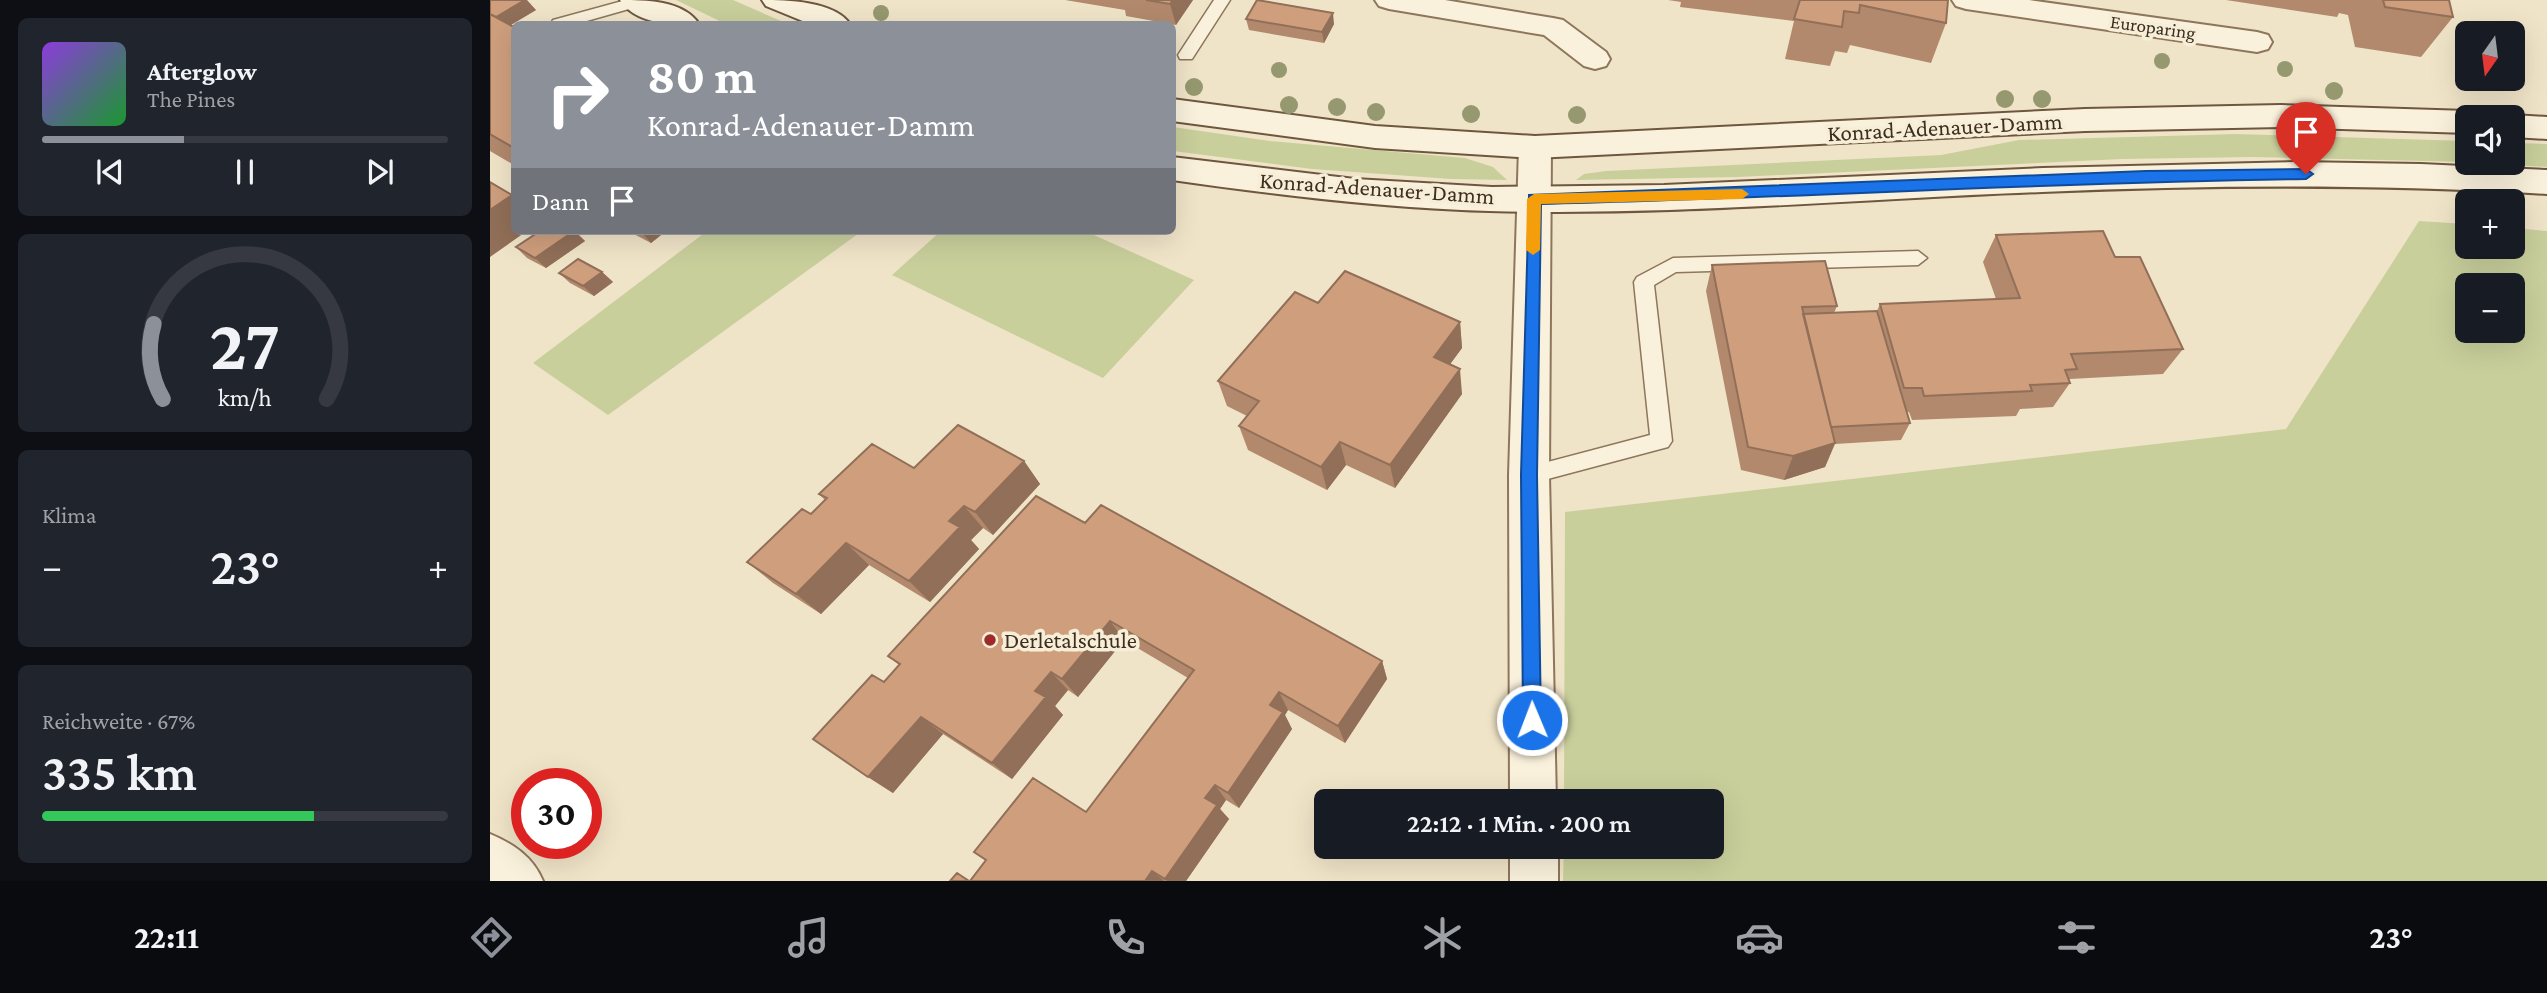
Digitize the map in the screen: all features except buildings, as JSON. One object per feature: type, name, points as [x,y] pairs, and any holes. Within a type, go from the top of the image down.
[{"type":"main road","points":[[776,0],[828,21]]},
{"type":"main road","points":[[1389,0],[1553,27],[1595,59]]},
{"type":"main road","name":"Europaring","points":[[1966,0],[2257,42]]},
{"type":"main road","points":[[636,1],[678,21]]},
{"type":"main road","name":"Konrad-Adenauer-Damm","points":[[1176,111],[1375,137],[1535,147],[2085,120],[2281,116],[2455,122]]},
{"type":"main road","points":[[2525,127],[2547,128]]},
{"type":"main road","points":[[1533,789],[1529,475],[1535,147]]},
{"type":"main road","name":"Konrad-Adenauer-Damm","points":[[1176,168],[1365,191],[1534,199],[1749,194],[2146,176],[2306,174],[2547,182]]},
{"type":"main road","points":[[490,858],[519,881]]},
{"type":"main road","points":[[1534,859],[1534,881]]},
{"type":"lane","points":[[1186,55],[1222,0]]},
{"type":"lane","points":[[569,21],[636,1]]},
{"type":"lane","points":[[1529,475],[1661,441],[1644,282],[1673,265],[1918,258]]},
{"type":"green space","points":[[676,0],[733,0],[781,21],[720,21]]},
{"type":"green space","points":[[1176,127],[1270,141],[1465,158],[1493,167],[1507,180],[1451,179],[1312,169],[1176,151]]},
{"type":"green space","points":[[2236,134],[2455,141],[2455,162],[2253,157],[2122,159],[1738,177],[1576,180],[1584,174],[1606,171],[1941,155],[2019,140]]},
{"type":"green space","points":[[2525,143],[2547,144],[2547,167],[2525,166]]},
{"type":"green space","points":[[2419,221],[2455,223],[2455,259],[2525,259],[2525,229],[2547,231],[2547,881],[1563,881],[1564,859],[1724,859],[1724,789],[1564,789],[1565,512],[2286,429]]},
{"type":"green space","points":[[702,235],[856,235],[608,415],[533,363]]},
{"type":"green space","points":[[937,235],[1094,235],[1194,280],[1103,378],[892,275]]},
{"type":"slow traffic","points":[[1533,250],[1534,199],[1742,194]]},
{"type":"place","name":"Derletalschule","points":[[990,640]]},
{"type":"route","points":[[1532,720],[1529,475],[1534,199],[1749,194],[2146,176],[2306,174]]}]
